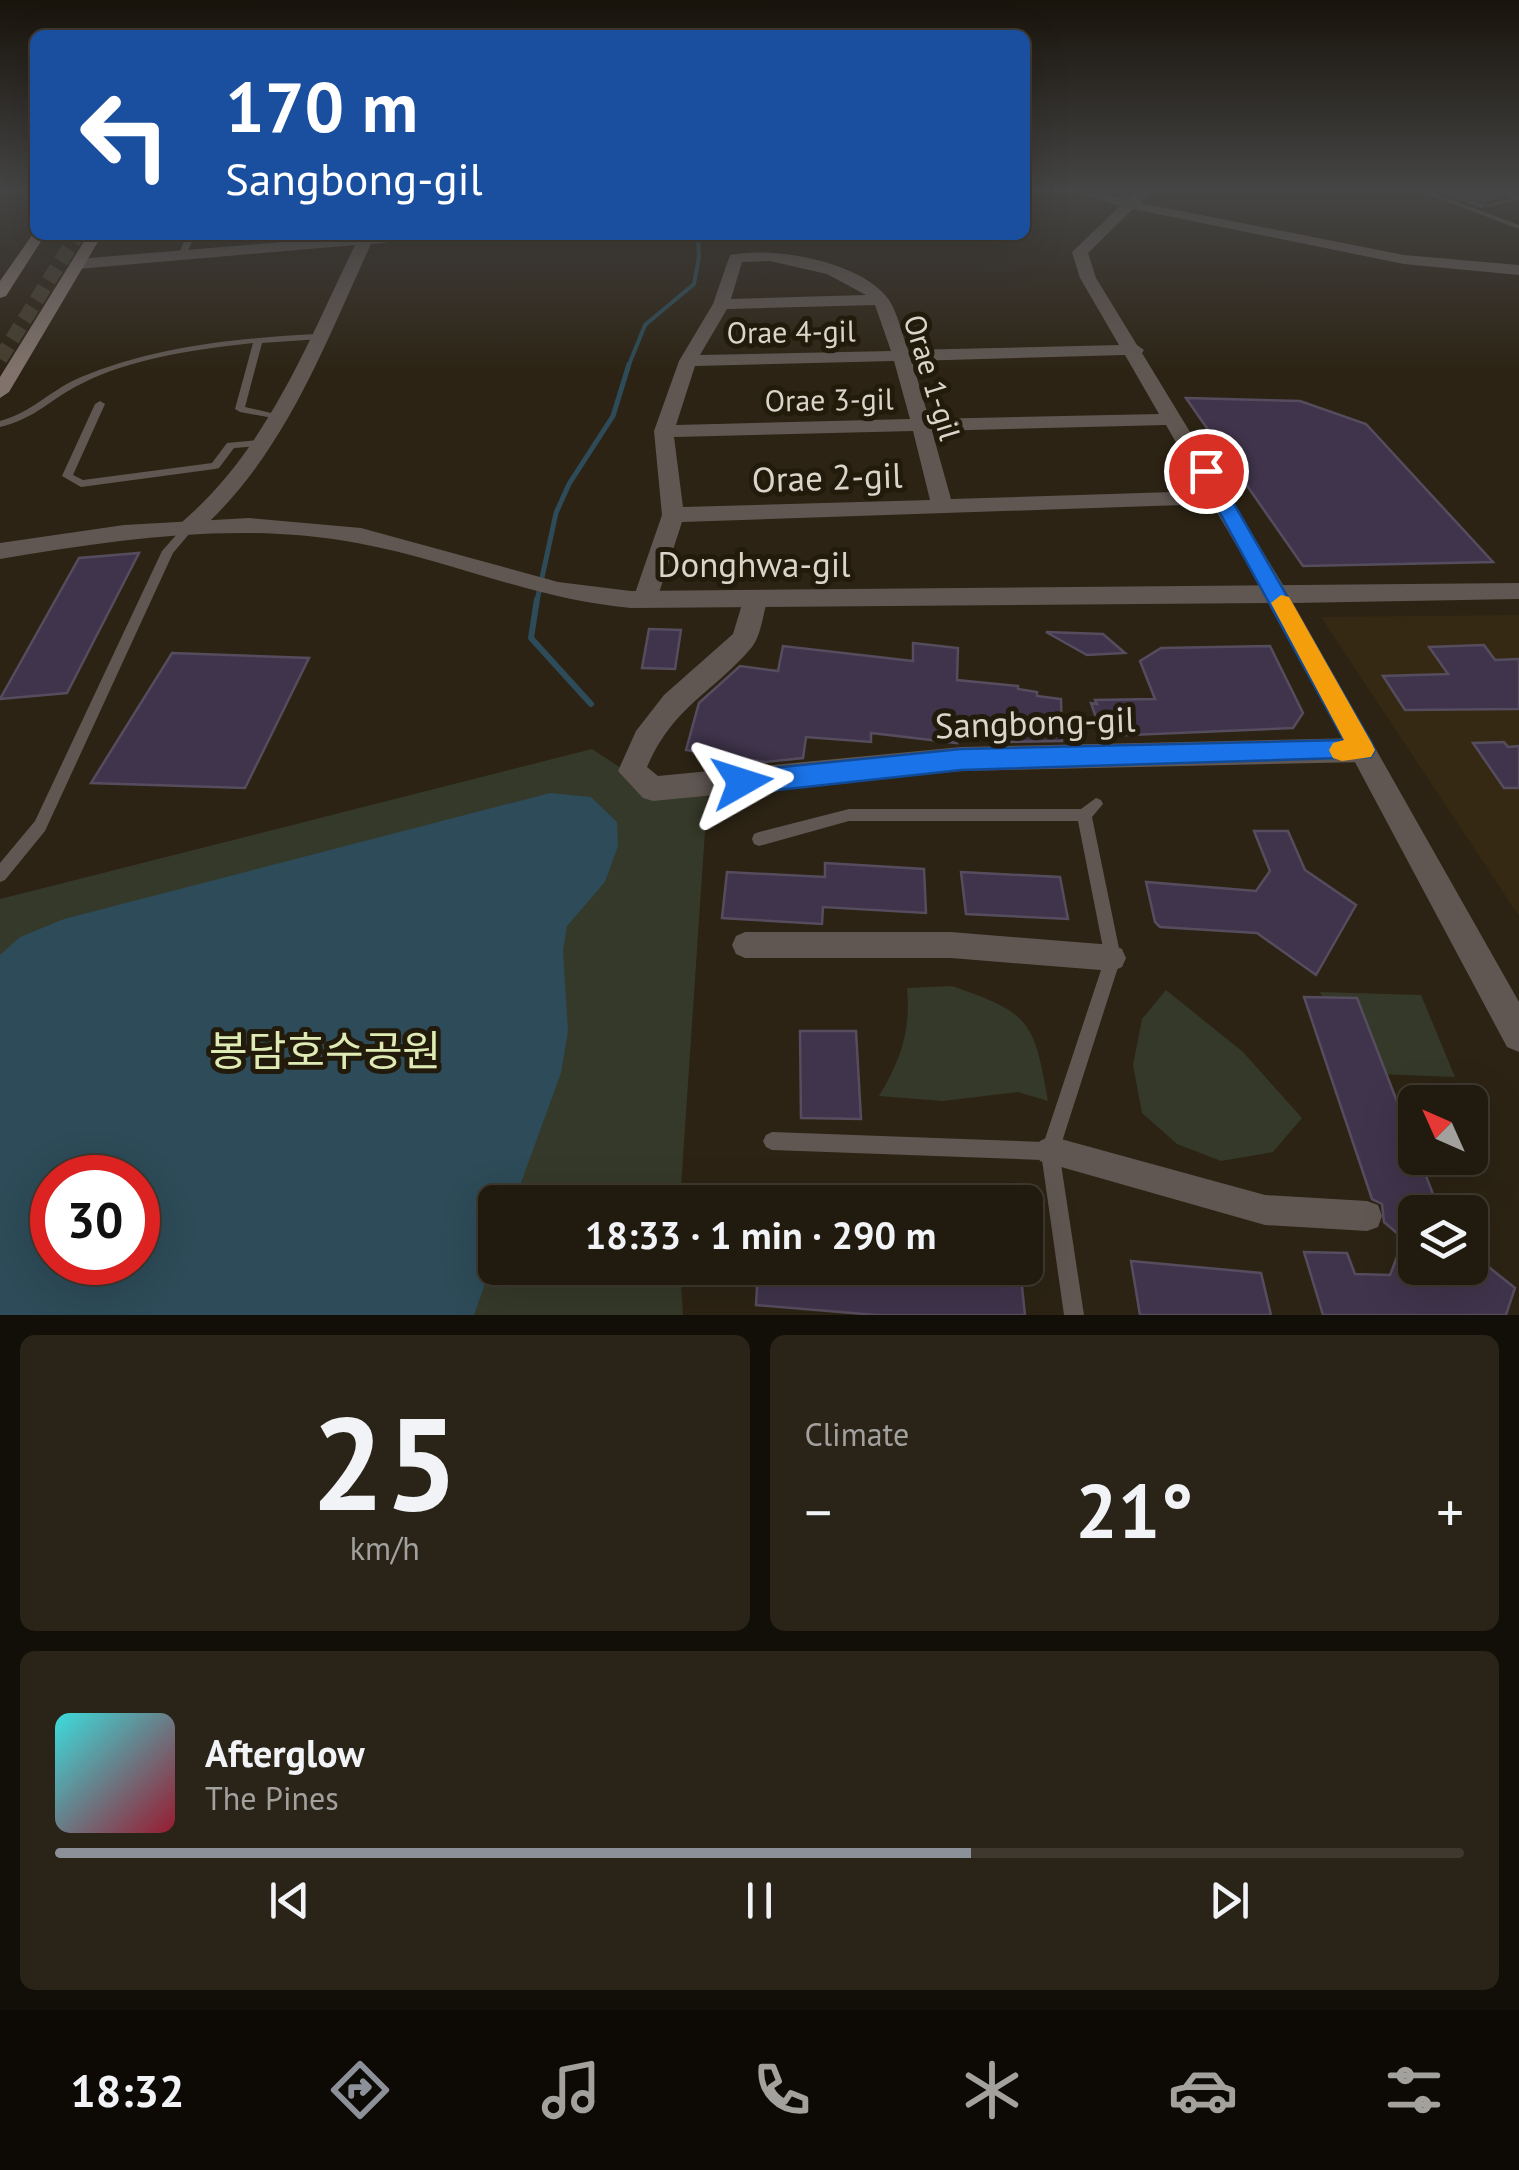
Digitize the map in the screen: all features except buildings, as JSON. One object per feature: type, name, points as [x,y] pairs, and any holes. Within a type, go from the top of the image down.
[{"type":"main road","points":[[0,293],[7,272],[26,249]]},
{"type":"main road","points":[[2,385],[86,249]]},
{"type":"street","points":[[77,264],[220,249]]},
{"type":"street","points":[[190,527],[221,500],[281,418],[296,392],[317,338],[364,249]]},
{"type":"street","points":[[1083,249],[1080,252],[1088,278],[1222,497],[1519,1035]]},
{"type":"street","points":[[1358,249],[1464,270],[1519,270]]},
{"type":"street","name":"Orae 1-gil","points":[[645,599],[673,515],[664,431],[688,361],[721,304],[735,258],[756,254],[811,264],[850,278],[880,299],[902,356],[942,506]]},
{"type":"street","points":[[721,304],[880,299]]},
{"type":"street","name":"Orae 4-gil","points":[[688,361],[1134,350]]},
{"type":"street","name":"Orae 3-gil","points":[[664,431],[1174,419]]},
{"type":"street","name":"Orae 2-gil","points":[[673,515],[1222,497]]},
{"type":"street","name":"Donghwa-gil","points":[[0,551],[73,538],[190,527],[329,530],[415,547],[554,589],[645,599],[755,601],[1519,591]]},
{"type":"street","name":"Sangbong-gil","points":[[755,601],[744,640],[672,702],[646,740],[632,770],[653,789],[961,759],[1362,750]]},
{"type":"street","points":[[745,944],[950,946],[1113,958]]},
{"type":"street","points":[[1050,1151],[1265,1210],[1366,1216]]},
{"type":"lane","points":[[182,255],[185,249]]},
{"type":"lane","points":[[0,424],[24,419],[84,378],[170,353],[259,339],[317,338]]},
{"type":"lane","points":[[259,339],[240,409],[281,418]]},
{"type":"lane","points":[[100,404],[67,476],[81,484],[215,466],[231,445],[260,443]]},
{"type":"lane","points":[[0,876],[40,826],[168,551],[190,527]]},
{"type":"lane","points":[[759,839],[849,815],[1090,809],[1113,958],[1050,1151],[1074,1315]]},
{"type":"lane","points":[[772,1141],[1050,1151]]},
{"type":"shaded area","points":[[1519,615],[1519,916],[1321,617]]},
{"type":"green space","name":"봉담호수공원","points":[[592,749],[653,789],[708,786],[681,1185],[478,1185],[478,1285],[681,1285],[683,1315],[0,1315],[0,899]]},
{"type":"green space","points":[[952,986],[998,1004],[1024,1023],[1038,1053],[1048,1101],[1018,1092],[943,1101],[879,1096],[903,1044],[907,988]]},
{"type":"green space","points":[[1166,990],[1243,1052],[1302,1118],[1273,1152],[1221,1161],[1177,1144],[1142,1113],[1133,1065],[1142,1019]]},
{"type":"green space","points":[[1320,992],[1421,995],[1455,1077],[1351,1073]]},
{"type":"water","name":"봉담호수공원","points":[[550,793],[591,797],[617,822],[618,846],[605,882],[567,926],[563,951],[568,1031],[561,1073],[520,1185],[478,1185],[478,1285],[484,1285],[474,1315],[0,1315],[0,955],[20,937],[64,919]]},
{"type":"waterway","points":[[628,366],[645,325],[694,284],[699,249]]},
{"type":"waterway","points":[[537,601],[556,513],[569,484],[613,416],[628,366]]},
{"type":"waterway","points":[[537,599],[531,638],[591,704]]},
{"type":"tunnel","points":[[0,359],[68,249]]},
{"type":"slow traffic","points":[[1281,603],[1362,750],[1342,750]]},
{"type":"route","points":[[742,782],[961,759],[1362,750],[1206,471]]}]
